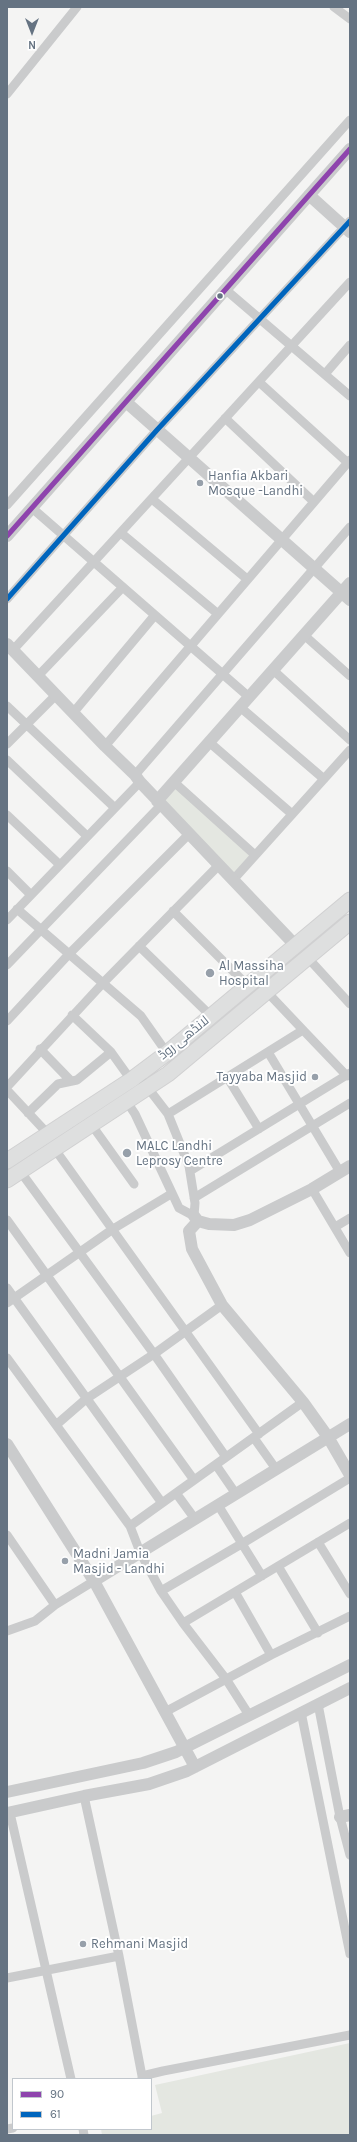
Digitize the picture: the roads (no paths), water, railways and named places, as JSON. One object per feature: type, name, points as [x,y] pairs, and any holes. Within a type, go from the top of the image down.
[{"type":"main road","name":"لانڈھی روڈ","points":[[7,1161],[134,1077],[167,1053],[350,900]]},
{"type":"main road","name":"لانڈھی روڈ","points":[[7,1180],[148,1088],[349,925]]},
{"type":"street","points":[[7,94],[77,7]]},
{"type":"street","points":[[334,7],[350,19]]},
{"type":"street","points":[[7,505],[350,120]]},
{"type":"street","points":[[7,536],[350,149]]},
{"type":"street","points":[[7,599],[157,430],[348,226],[309,195]]},
{"type":"street","points":[[296,946],[159,803],[137,778],[10,647],[152,499],[350,282]]},
{"type":"street","points":[[226,290],[350,395]]},
{"type":"street","points":[[325,374],[350,345]]},
{"type":"street","points":[[105,746],[349,462],[259,382]]},
{"type":"street","points":[[126,402],[188,459],[282,540],[314,570],[346,596]]},
{"type":"street","points":[[226,418],[314,502]]},
{"type":"street","points":[[152,499],[247,580]]},
{"type":"street","points":[[32,508],[249,697]]},
{"type":"street","points":[[7,920],[115,808],[137,778],[223,674],[350,527]]},
{"type":"street","points":[[120,533],[218,614]]},
{"type":"street","points":[[7,965],[159,803],[174,782],[304,635],[346,596],[350,583]]},
{"type":"street","points":[[38,676],[123,587]]},
{"type":"street","points":[[73,712],[155,616]]},
{"type":"street","points":[[304,635],[350,676]]},
{"type":"street","points":[[273,670],[350,740]]},
{"type":"street","points":[[7,744],[56,695]]},
{"type":"street","points":[[7,706],[115,808]]},
{"type":"street","points":[[240,707],[324,780]]},
{"type":"street","points":[[209,742],[292,814]]},
{"type":"street","points":[[233,880],[350,750]]},
{"type":"street","points":[[7,760],[87,836]]},
{"type":"street","points":[[174,782],[256,855]]},
{"type":"street","points":[[7,815],[60,865]]},
{"type":"street","points":[[7,1022],[69,954],[189,834]]},
{"type":"street","points":[[7,1087],[72,1015],[219,865]]},
{"type":"street","points":[[7,871],[31,895]]},
{"type":"street","points":[[17,909],[141,1016],[167,1053]]},
{"type":"street","points":[[173,911],[248,986]]},
{"type":"street","points":[[139,946],[211,1016]]},
{"type":"street","points":[[308,958],[350,1004]]},
{"type":"street","points":[[190,1171],[300,1105],[348,1074],[303,1030],[268,992]]},
{"type":"street","points":[[72,1015],[111,1052],[134,1077],[148,1088],[168,1114],[190,1171],[196,1219],[188,1231],[192,1249],[222,1305],[303,1402],[328,1437],[350,1477],[243,1543],[161,1590]]},
{"type":"street","points":[[168,1114],[303,1030]]},
{"type":"street","points":[[40,1049],[70,1080]]},
{"type":"street","points":[[28,1113],[58,1084],[81,1077],[111,1052]]},
{"type":"street","points":[[127,1102],[135,1114],[171,1194],[179,1208],[196,1219],[234,1225],[250,1220],[312,1189],[345,1169],[300,1105],[268,1052]]},
{"type":"street","points":[[227,1077],[259,1129]]},
{"type":"street","points":[[7,1090],[48,1134]]},
{"type":"street","points":[[194,1198],[350,1104]]},
{"type":"street","points":[[91,1124],[134,1184]]},
{"type":"street","points":[[54,1148],[186,1332],[256,1436],[276,1469]]},
{"type":"street","points":[[20,1171],[154,1354],[226,1457]]},
{"type":"street","points":[[312,1189],[350,1253]]},
{"type":"street","points":[[11,1301],[113,1229],[171,1194]]},
{"type":"street","points":[[335,1228],[350,1218]]},
{"type":"street","points":[[7,1220],[194,1480]]},
{"type":"street","points":[[7,1288],[11,1301],[86,1399],[162,1503]]},
{"type":"street","points":[[56,1425],[86,1399],[120,1378],[222,1305]]},
{"type":"street","points":[[7,1358],[130,1526],[140,1552],[161,1590],[183,1623],[226,1679],[249,1715]]},
{"type":"street","points":[[130,1526],[303,1402]]},
{"type":"street","points":[[7,1631],[36,1621],[55,1605],[350,1424]]},
{"type":"street","points":[[7,1444],[94,1581],[195,1767]]},
{"type":"street","points":[[216,1465],[236,1494]]},
{"type":"street","points":[[176,1493],[195,1519]]},
{"type":"street","points":[[218,1505],[243,1543],[262,1576]]},
{"type":"street","points":[[183,1623],[350,1522]]},
{"type":"street","points":[[7,1535],[55,1605]]},
{"type":"street","points":[[318,1542],[350,1594]]},
{"type":"street","points":[[278,1566],[318,1633]]},
{"type":"street","points":[[235,1592],[271,1655]]},
{"type":"street","points":[[165,1712],[271,1655],[350,1616]]},
{"type":"street","points":[[7,1792],[143,1763],[184,1748],[350,1665]]},
{"type":"street","points":[[71,2078],[9,1813],[84,1796],[149,1784],[195,1767],[350,1688]]},
{"type":"street","points":[[318,1704],[345,1816],[350,1856]]},
{"type":"street","points":[[301,1712],[350,1954]]},
{"type":"street","points":[[84,1796],[119,1956],[142,2078],[350,2035]]},
{"type":"street","points":[[7,1978],[46,1969],[119,1956]]},
{"type":"place","name":"Hanfia Akbari Mosque -Landhi","points":[[200,483]]},
{"type":"place","name":"Al Massiha Hospital","points":[[210,973]]},
{"type":"place","name":"Tayyaba Masjid","points":[[315,1077]]},
{"type":"place","name":"MALC Landhi Leprosy Centre","points":[[127,1153]]},
{"type":"place","name":"Madni Jamia Masjid - Landhi","points":[[65,1561]]},
{"type":"place","name":"Rehmani Masjid","points":[[83,1944]]}]
